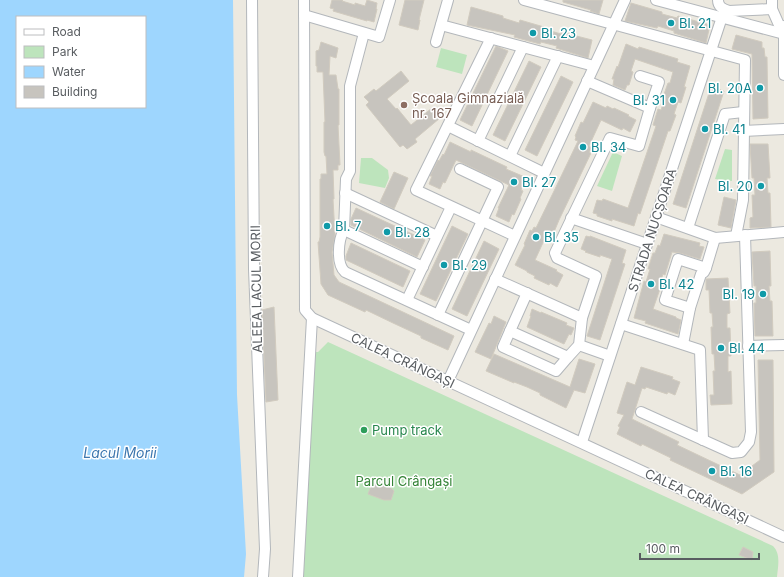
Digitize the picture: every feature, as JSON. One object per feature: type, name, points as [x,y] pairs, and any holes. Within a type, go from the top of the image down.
[{"type":"street","name":"ALEEA LACUL MORII","points":[[252,0],[254,269],[265,549],[263,577]]},
{"type":"street","points":[[298,577],[312,318],[305,310],[304,0]]},
{"type":"street","points":[[304,15],[379,37],[390,0]]},
{"type":"street","points":[[436,42],[448,0]]},
{"type":"street","points":[[524,0],[745,60],[743,112],[743,200],[740,236],[748,346],[751,432],[749,442],[741,452],[732,453],[641,412]]},
{"type":"street","points":[[448,381],[625,0]]},
{"type":"street","points":[[656,0],[784,32]]},
{"type":"street","points":[[718,0],[718,4],[722,9],[729,11],[772,5],[784,32],[784,75]]},
{"type":"street","name":"STRADA NUCȘOARA","points":[[582,442],[722,17]]},
{"type":"street","points":[[441,25],[594,66]]},
{"type":"street","points":[[364,33],[350,86],[350,171],[346,179],[344,230],[340,236],[339,260],[341,268],[345,272],[471,330]]},
{"type":"street","points":[[491,38],[416,190],[515,236]]},
{"type":"street","points":[[478,141],[523,47]]},
{"type":"street","points":[[510,156],[558,56]]},
{"type":"street","points":[[527,293],[503,347],[556,371],[579,345],[582,318],[596,275],[557,258],[555,254],[610,138],[639,146],[659,82],[640,76]]},
{"type":"street","points":[[587,81],[650,108]]},
{"type":"street","points":[[688,228],[725,114],[743,112]]},
{"type":"street","points":[[448,126],[544,173]]},
{"type":"street","points":[[743,131],[784,130]]},
{"type":"street","points":[[438,315],[498,187],[460,169]]},
{"type":"street","points":[[346,193],[437,236]]},
{"type":"street","points":[[407,300],[451,207]]},
{"type":"street","points":[[656,217],[715,238],[784,232]]},
{"type":"street","points":[[571,218],[647,244]]},
{"type":"street","points":[[344,230],[423,267]]},
{"type":"street","points":[[683,344],[690,308],[700,274],[704,272],[706,268],[715,238]]},
{"type":"street","points":[[690,308],[665,300],[678,259],[706,268]]},
{"type":"street","points":[[495,279],[582,318]]},
{"type":"street","name":"CALEA CRÂNGAȘI","points":[[312,318],[784,537]]},
{"type":"street","points":[[621,324],[700,350],[704,440]]},
{"type":"street","points":[[510,331],[568,357]]},
{"type":"street","points":[[579,345],[610,356]]},
{"type":"street","points":[[748,346],[784,345]]},
{"type":"green space","points":[[441,48],[467,55],[462,74],[436,67]]},
{"type":"green space","points":[[725,149],[732,150],[732,181],[715,179]]},
{"type":"green space","points":[[613,152],[622,156],[612,191],[597,186]]},
{"type":"green space","points":[[361,158],[372,158],[388,170],[389,178],[385,188],[359,183]]},
{"type":"green space","name":"Parcul Crângași","points":[[328,342],[773,546],[776,549],[778,556],[777,577],[303,577],[314,352],[318,352]]},
{"type":"water","name":"Lacul Morii","points":[[0,0],[233,0],[237,395],[246,554],[244,577],[0,577]]},
{"type":"building","points":[[332,0],[343,0],[342,1],[355,5],[355,3],[365,6],[367,0],[377,3],[374,22],[333,11],[334,9],[330,8]]},
{"type":"building","points":[[405,0],[424,0],[418,30],[399,25]]},
{"type":"building","points":[[563,0],[603,0],[599,14],[590,11],[591,10],[563,2]]},
{"type":"building","name":"Bl. 21","points":[[631,3],[662,12],[662,14],[677,18],[678,16],[710,25],[706,43],[674,33],[674,31],[658,26],[657,28],[625,21]]},
{"type":"building","name":"Bl. 23","points":[[471,7],[503,16],[503,18],[519,23],[520,20],[561,34],[561,32],[592,40],[588,58],[556,48],[557,46],[541,42],[540,44],[514,37],[515,35],[467,25]]},
{"type":"building","name":"Bl. 20A","points":[[736,35],[762,42],[765,57],[767,57],[768,118],[753,119],[752,54],[732,49]]},
{"type":"building","points":[[321,42],[338,48],[336,58],[330,56],[329,75],[336,75],[339,89],[338,125],[340,165],[338,165],[338,170],[333,170],[335,235],[332,252],[334,275],[339,282],[454,336],[448,350],[366,310],[365,312],[328,295],[321,284],[318,242],[320,237],[320,179],[321,174],[327,174],[326,156],[324,152],[325,122],[323,72],[317,72],[316,66],[316,51],[319,50]]},
{"type":"building","points":[[626,44],[638,49],[639,47],[678,59],[677,62],[690,66],[681,103],[678,102],[674,114],[676,115],[670,131],[668,131],[640,214],[638,213],[634,226],[612,219],[612,221],[597,216],[597,214],[593,213],[597,200],[602,201],[603,199],[628,208],[656,126],[653,125],[658,109],[661,110],[665,98],[663,97],[668,83],[670,83],[673,72],[635,59],[629,85],[627,85],[625,90],[613,85],[614,79],[612,79]]},
{"type":"building","points":[[496,46],[508,51],[472,126],[460,120]]},
{"type":"building","points":[[529,61],[541,67],[505,141],[493,135]]},
{"type":"building","points":[[401,71],[409,81],[387,99],[396,109],[397,108],[411,125],[432,108],[440,118],[415,139],[417,142],[407,149],[403,145],[400,147],[366,105],[369,102],[364,97],[374,89],[376,91]]},
{"type":"building","points":[[561,76],[573,82],[537,156],[525,150]]},
{"type":"building","name":"Bl. 41","points":[[711,87],[724,91],[686,208],[673,204]]},
{"type":"building","points":[[593,102],[606,108],[607,106],[613,109],[614,108],[636,120],[630,132],[623,128],[622,130],[601,120],[589,146],[592,148],[589,152],[591,153],[554,232],[552,231],[550,235],[547,234],[535,260],[557,270],[556,271],[563,275],[557,287],[534,278],[535,276],[515,265],[525,245],[524,244],[530,230],[532,231],[534,227],[536,228],[578,141],[575,140],[575,136],[581,122],[583,123]]},
{"type":"building","name":"Bl. 27","points":[[450,142],[471,152],[471,150],[507,167],[506,169],[527,178],[521,190],[523,191],[520,198],[521,199],[509,222],[496,216],[498,208],[509,185],[456,160],[445,183],[443,182],[440,189],[429,184],[432,176],[430,176],[438,160],[439,161],[443,154],[444,155]]},
{"type":"building","name":"Bl. 20","points":[[750,144],[768,144],[770,178],[767,178],[768,193],[770,193],[771,227],[750,228],[750,218],[753,217],[752,195],[755,195],[754,178],[752,178]]},
{"type":"building","points":[[394,172],[408,178],[394,209],[380,202]]},
{"type":"building","points":[[724,197],[736,200],[731,228],[718,225]]},
{"type":"building","name":"Bl. 28","points":[[356,208],[425,240],[417,257],[351,225],[351,219]]},
{"type":"building","name":"Bl. 29","points":[[452,226],[468,234],[436,301],[420,294]]},
{"type":"building","name":"Bl. 42","points":[[664,234],[700,243],[699,246],[704,247],[700,259],[672,252],[665,275],[663,274],[659,286],[661,286],[653,309],[681,320],[678,334],[645,323],[646,321],[634,318],[644,281],[646,282],[650,269],[648,269],[653,253],[655,253],[658,245],[660,246]]},
{"type":"building","points":[[586,236],[590,236],[626,250],[622,263],[625,264],[600,340],[587,336],[612,259],[600,255],[600,257],[585,252],[586,251],[581,249]]},
{"type":"building","points":[[484,241],[499,249],[467,316],[452,309]]},
{"type":"building","points":[[351,243],[410,271],[403,287],[346,260]]},
{"type":"building","name":"Bl. 19","points":[[770,251],[771,286],[769,286],[770,301],[772,301],[773,336],[755,336],[754,303],[756,303],[756,286],[754,286],[752,252]]},
{"type":"building","name":"Bl. 44","points":[[728,278],[730,313],[727,314],[727,328],[730,328],[731,356],[728,356],[728,372],[731,371],[732,404],[711,405],[710,395],[714,395],[713,371],[715,371],[714,354],[712,354],[712,313],[710,313],[709,290],[706,290],[706,279]]},
{"type":"building","points":[[274,307],[278,400],[266,402],[262,310]]},
{"type":"building","points":[[532,309],[567,323],[566,325],[574,328],[564,344],[527,327]]},
{"type":"building","points":[[494,316],[506,322],[491,359],[475,352]]},
{"type":"building","points":[[494,354],[570,387],[579,359],[595,364],[585,393],[574,390],[566,408],[540,395],[540,393],[486,371]]},
{"type":"building","points":[[758,360],[773,360],[774,472],[742,494],[670,460],[671,458],[642,444],[641,446],[617,434],[620,427],[618,426],[624,415],[617,413],[627,382],[635,385],[641,367],[673,377],[672,379],[680,382],[675,395],[646,387],[645,389],[642,388],[632,419],[679,442],[677,445],[740,475],[760,460]]},
{"type":"building","points":[[373,481],[389,486],[394,491],[391,500],[384,500],[368,494]]},
{"type":"building","points":[[743,547],[753,552],[752,560],[739,555]]},
{"type":"place","name":"Bl. 21","points":[[671,23]]},
{"type":"place","name":"Bl. 23","points":[[533,33]]},
{"type":"place","name":"Bl. 20A","points":[[760,88]]},
{"type":"place","name":"Bl. 31","points":[[673,100]]},
{"type":"place","name":"Școala Gimnazială nr. 167","points":[[404,105]]},
{"type":"place","name":"Bl. 41","points":[[705,129]]},
{"type":"place","name":"Bl. 34","points":[[583,147]]},
{"type":"place","name":"Bl. 27","points":[[514,182]]},
{"type":"place","name":"Bl. 20","points":[[761,186]]},
{"type":"place","name":"Bl. 7","points":[[327,226]]},
{"type":"place","name":"Bl. 28","points":[[387,232]]},
{"type":"place","name":"Bl. 35","points":[[536,237]]},
{"type":"place","name":"Bl. 29","points":[[444,265]]},
{"type":"place","name":"Bl. 42","points":[[651,284]]},
{"type":"place","name":"Bl. 19","points":[[763,294]]},
{"type":"place","name":"Bl. 44","points":[[721,348]]},
{"type":"place","name":"Pump track","points":[[364,430]]},
{"type":"place","name":"Bl. 16","points":[[712,471]]}]
